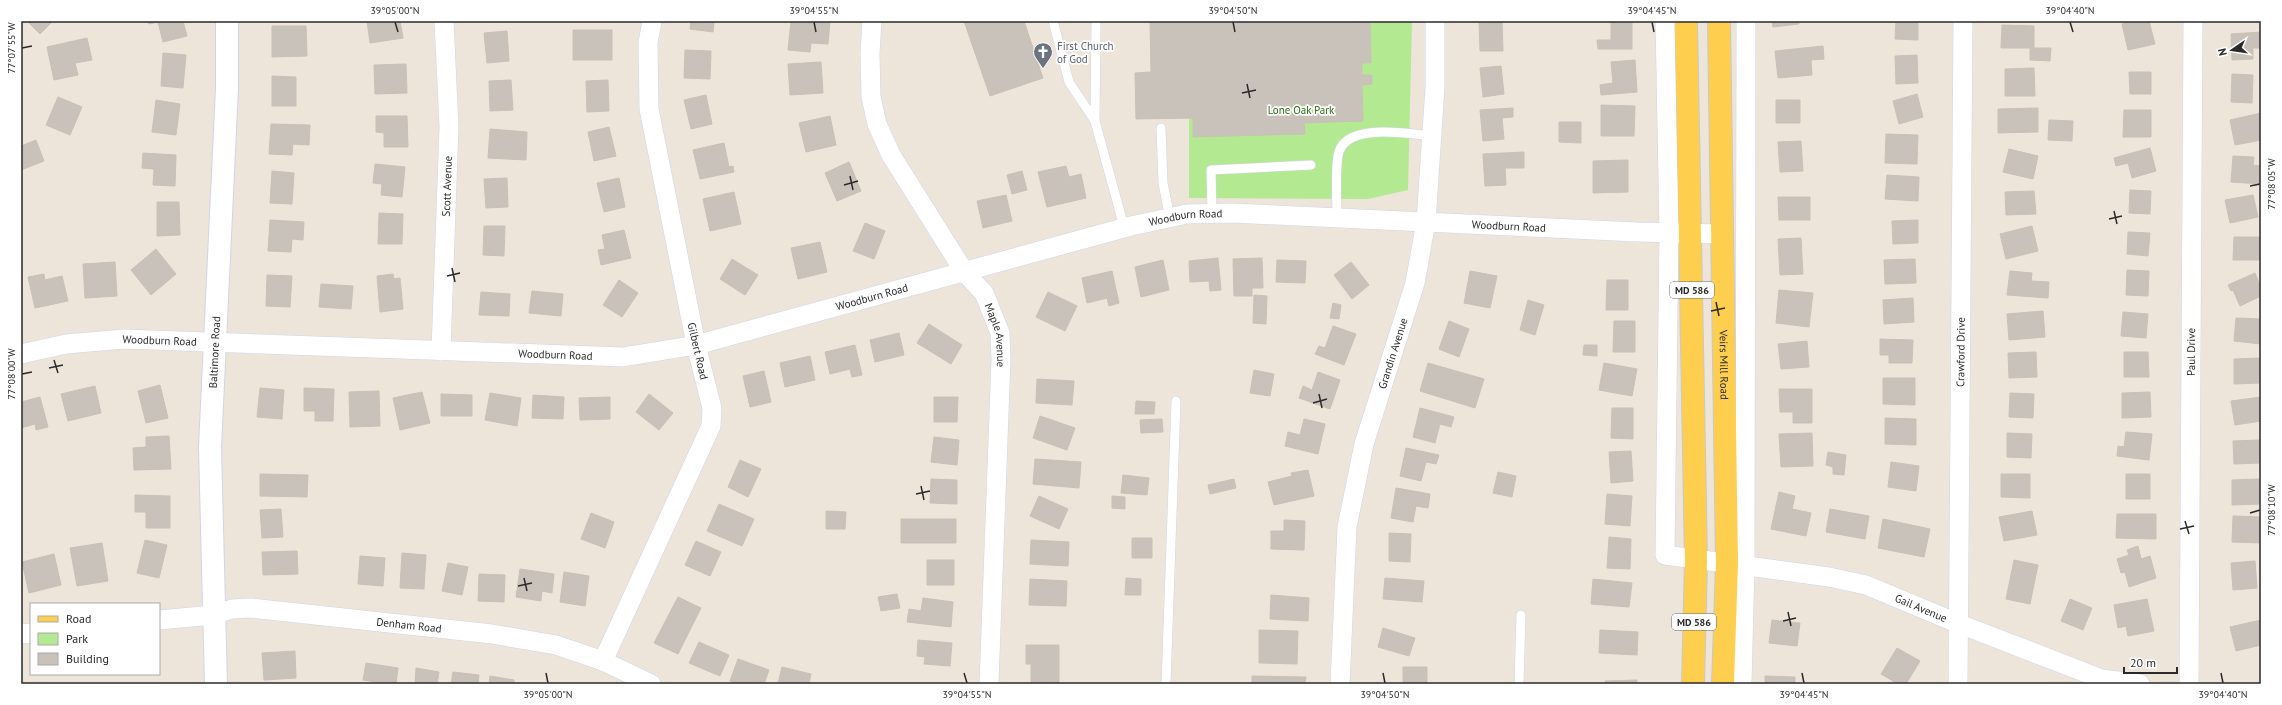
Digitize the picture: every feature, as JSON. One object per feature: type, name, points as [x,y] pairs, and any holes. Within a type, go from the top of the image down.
[{"type":"main road","name":"MD 586","points":[[1686,21],[1696,560],[1693,684]]},
{"type":"main road","name":"Veirs Mill Road","points":[[1719,21],[1721,234],[1736,564],[1723,684]]},
{"type":"street","name":"Baltimore Road","points":[[216,684],[213,615],[210,447],[227,88],[227,21]]},
{"type":"street","name":"Scott Avenue","points":[[440,351],[449,127],[444,21]]},
{"type":"street","name":"Gilbert Road","points":[[603,661],[711,426],[712,408],[696,345],[649,109],[648,43],[652,21]]},
{"type":"street","name":"Maple Avenue","points":[[872,21],[870,53],[871,97],[877,124],[891,155],[966,273],[984,293],[1000,333],[1002,359],[989,684]]},
{"type":"street","name":"Grandin Avenue","points":[[1340,684],[1347,527],[1364,444],[1415,283],[1426,222],[1436,87],[1434,21]]},
{"type":"street","points":[[1665,21],[1669,233],[1665,555],[1696,560]]},
{"type":"street","name":"Veirs Mill Road","points":[[1742,684],[1736,564],[1746,21]]},
{"type":"street","name":"Crawford Drive","points":[[1958,684],[1957,623],[1964,21]]},
{"type":"street","name":"Paul Drive","points":[[2189,684],[2193,21]]},
{"type":"street","name":"Woodburn Road","points":[[21,354],[66,344],[124,340],[623,357],[696,345],[966,273],[1124,227],[1187,214],[1212,213],[1691,234],[1721,234]]},
{"type":"street","name":"Gail Avenue","points":[[1696,560],[1829,577],[1866,585],[1957,623],[2102,679],[2140,684]]},
{"type":"street","name":"Denham Road","points":[[160,620],[213,615],[232,609],[251,608],[492,634],[556,645],[603,661],[651,684]]},
{"type":"lane","points":[[1053,21],[1069,82],[1095,121]]},
{"type":"lane","points":[[1096,21],[1095,121],[1124,227]]},
{"type":"lane","points":[[1161,128],[1164,183],[1170,218]]},
{"type":"lane","points":[[1337,218],[1338,154],[1348,139],[1370,132],[1432,136]]},
{"type":"lane","points":[[1212,213],[1211,170],[1312,165]]},
{"type":"lane","points":[[1166,684],[1176,401]]},
{"type":"lane","points":[[1519,684],[1522,615]]},
{"type":"green space","name":"Lone Oak Park","points":[[1189,21],[1412,21],[1408,190],[1368,199],[1189,198]]},
{"type":"building","points":[[27,21],[53,21],[40,34]]},
{"type":"building","points":[[148,21],[183,21],[187,36],[163,42],[158,22],[149,24]]},
{"type":"building","points":[[367,21],[400,21],[403,38],[370,43]]},
{"type":"building","points":[[691,21],[714,21],[713,32],[690,29]]},
{"type":"building","points":[[791,21],[830,21],[828,44],[811,43],[810,52],[788,50]]},
{"type":"building","points":[[964,21],[1024,21],[1043,78],[990,96]]},
{"type":"building","points":[[1150,21],[1370,21],[1371,63],[1362,63],[1362,75],[1372,75],[1372,84],[1362,85],[1363,121],[1304,123],[1305,134],[1193,137],[1193,118],[1136,119],[1135,73],[1151,72]]},
{"type":"building","points":[[1479,21],[1502,21],[1503,51],[1480,51]]},
{"type":"building","points":[[1611,21],[1632,21],[1632,49],[1598,49],[1597,40],[1611,40]]},
{"type":"building","points":[[1772,21],[1799,21],[1799,24],[1773,27]]},
{"type":"building","points":[[1896,21],[1918,21],[1918,40],[1895,39]]},
{"type":"building","points":[[2133,21],[2149,21],[2155,44],[2128,50],[2122,24]]},
{"type":"building","points":[[2002,25],[2034,26],[2034,48],[2051,48],[2050,61],[2030,60],[2030,48],[2001,48]]},
{"type":"building","points":[[272,26],[306,26],[307,56],[272,57]]},
{"type":"building","points":[[573,30],[612,30],[612,60],[573,60]]},
{"type":"building","points":[[507,31],[509,61],[487,63],[484,33]]},
{"type":"building","points":[[2261,32],[2261,48],[2253,48],[2253,59],[2232,60],[2231,34]]},
{"type":"building","points":[[87,38],[92,60],[75,63],[78,75],[54,80],[47,47]]},
{"type":"building","points":[[1823,46],[1824,59],[1811,60],[1812,75],[1778,78],[1775,51]]},
{"type":"building","points":[[685,50],[711,51],[710,79],[684,78]]},
{"type":"building","points":[[163,53],[186,55],[183,88],[161,86]]},
{"type":"building","points":[[1917,55],[1918,83],[1896,84],[1895,56]]},
{"type":"building","points":[[1635,60],[1637,92],[1601,95],[1600,85],[1613,83],[1611,62]]},
{"type":"building","points":[[821,62],[823,93],[790,95],[788,64]]},
{"type":"building","points":[[406,64],[407,93],[375,94],[374,65]]},
{"type":"building","points":[[1501,66],[1504,94],[1483,97],[1480,68]]},
{"type":"building","points":[[2034,68],[2035,96],[2005,96],[2005,69]]},
{"type":"building","points":[[2129,72],[2151,72],[2151,94],[2130,94]]},
{"type":"building","points":[[2232,74],[2253,75],[2252,103],[2231,102]]},
{"type":"building","points":[[272,76],[296,77],[296,106],[272,106]]},
{"type":"building","points":[[511,80],[513,110],[490,111],[489,81]]},
{"type":"building","points":[[608,80],[609,111],[587,112],[586,81]]},
{"type":"building","points":[[1917,94],[1923,117],[1899,124],[1893,101]]},
{"type":"building","points":[[706,95],[712,124],[691,129],[684,100]]},
{"type":"building","points":[[58,97],[82,107],[70,135],[46,125]]},
{"type":"building","points":[[156,100],[180,104],[176,135],[152,132]]},
{"type":"building","points":[[1776,100],[1800,100],[1800,123],[1776,123]]},
{"type":"building","points":[[1601,105],[1635,106],[1634,136],[1601,136]]},
{"type":"building","points":[[1513,108],[1513,117],[1502,118],[1504,139],[1483,141],[1480,110]]},
{"type":"building","points":[[2038,108],[2038,132],[1998,133],[1998,109]]},
{"type":"building","points":[[2124,110],[2151,110],[2151,137],[2123,137]]},
{"type":"building","points":[[2261,113],[2261,140],[2235,145],[2230,120]]},
{"type":"building","points":[[376,116],[407,116],[408,147],[384,147],[384,133],[376,132]]},
{"type":"building","points":[[830,116],[836,145],[806,152],[799,123]]},
{"type":"building","points":[[2049,120],[2073,121],[2072,141],[2048,140]]},
{"type":"building","points":[[1559,122],[1581,122],[1581,143],[1559,142]]},
{"type":"building","points":[[271,124],[310,125],[309,145],[293,144],[292,155],[269,154]]},
{"type":"building","points":[[609,127],[616,156],[594,161],[588,132]]},
{"type":"building","points":[[490,129],[527,132],[526,160],[488,158]]},
{"type":"building","points":[[1886,134],[1918,135],[1917,164],[1885,163]]},
{"type":"building","points":[[36,140],[44,161],[21,170],[21,146]]},
{"type":"building","points":[[1801,141],[1803,171],[1780,172],[1778,142]]},
{"type":"building","points":[[724,143],[729,167],[733,166],[734,172],[700,179],[693,150]]},
{"type":"building","points":[[2150,148],[2156,171],[2132,178],[2128,163],[2116,166],[2114,158]]},
{"type":"building","points":[[2009,149],[2038,156],[2033,179],[2003,172]]},
{"type":"building","points":[[1524,152],[1524,168],[1505,168],[1506,185],[1485,186],[1483,154]]},
{"type":"building","points":[[143,153],[176,155],[175,186],[153,185],[154,169],[142,168]]},
{"type":"building","points":[[2233,156],[2254,157],[2253,165],[2261,166],[2261,184],[2231,182]]},
{"type":"building","points":[[1628,160],[1628,192],[1593,193],[1593,161]]},
{"type":"building","points":[[849,162],[861,191],[837,201],[825,173]]},
{"type":"building","points":[[375,164],[405,167],[402,197],[381,195],[382,184],[373,183]]},
{"type":"building","points":[[1066,166],[1069,177],[1081,174],[1086,198],[1047,207],[1038,172]]},
{"type":"building","points":[[272,171],[294,173],[292,204],[270,203]]},
{"type":"building","points":[[1022,171],[1027,190],[1012,194],[1007,175]]},
{"type":"building","points":[[1887,175],[1919,177],[1918,201],[1885,199]]},
{"type":"building","points":[[507,178],[508,207],[486,208],[484,179]]},
{"type":"building","points":[[619,178],[625,207],[604,212],[597,183]]},
{"type":"building","points":[[2130,190],[2151,191],[2150,214],[2129,213]]},
{"type":"building","points":[[2034,191],[2036,214],[2006,215],[2005,192]]},
{"type":"building","points":[[734,192],[741,224],[710,231],[703,199]]},
{"type":"building","points":[[1006,195],[1012,221],[983,228],[977,201]]},
{"type":"building","points":[[2253,195],[2258,217],[2230,223],[2225,200]]},
{"type":"building","points":[[1778,197],[1810,197],[1810,220],[1779,220]]},
{"type":"building","points":[[157,202],[179,202],[180,235],[157,236]]},
{"type":"building","points":[[379,213],[403,214],[402,244],[378,244]]},
{"type":"building","points":[[270,220],[304,222],[303,240],[292,239],[291,252],[268,251]]},
{"type":"building","points":[[1918,220],[1918,243],[1893,244],[1892,221]]},
{"type":"building","points":[[865,223],[885,231],[874,259],[853,251]]},
{"type":"building","points":[[484,226],[505,226],[504,256],[483,255]]},
{"type":"building","points":[[2032,226],[2038,251],[2006,259],[2000,234]]},
{"type":"building","points":[[624,230],[631,258],[601,265],[598,250],[605,249],[602,235]]},
{"type":"building","points":[[2128,232],[2150,233],[2148,256],[2127,254]]},
{"type":"building","points":[[2234,237],[2261,237],[2261,260],[2233,260]]},
{"type":"building","points":[[1801,238],[1803,274],[1780,275],[1778,239]]},
{"type":"building","points":[[820,242],[827,272],[798,279],[791,248]]},
{"type":"building","points":[[156,249],[176,274],[151,295],[131,270]]},
{"type":"building","points":[[1218,258],[1221,290],[1210,291],[1209,281],[1190,282],[1189,261]]},
{"type":"building","points":[[1262,258],[1263,288],[1252,288],[1252,296],[1234,296],[1233,259]]},
{"type":"building","points":[[732,259],[758,275],[745,295],[720,279]]},
{"type":"building","points":[[1915,259],[1916,283],[1885,284],[1884,260]]},
{"type":"building","points":[[1163,260],[1169,290],[1141,297],[1135,267]]},
{"type":"building","points":[[1277,260],[1306,261],[1305,283],[1276,282]]},
{"type":"building","points":[[115,262],[117,296],[85,298],[83,264]]},
{"type":"building","points":[[1351,262],[1369,285],[1352,299],[1334,275]]},
{"type":"building","points":[[2127,270],[2149,271],[2148,296],[2126,295]]},
{"type":"building","points":[[1112,271],[1119,303],[1109,306],[1107,298],[1087,303],[1082,278]]},
{"type":"building","points":[[1470,271],[1497,276],[1490,308],[1464,303]]},
{"type":"building","points":[[2010,271],[2032,273],[2031,281],[2049,282],[2048,298],[2007,295]]},
{"type":"building","points":[[2255,273],[2261,288],[2261,296],[2240,306],[2233,290],[2231,291],[2228,285]]},
{"type":"building","points":[[44,274],[45,280],[62,276],[68,301],[35,308],[28,277]]},
{"type":"building","points":[[393,274],[394,279],[400,278],[403,309],[380,312],[377,276]]},
{"type":"building","points":[[267,275],[292,276],[290,307],[266,306]]},
{"type":"building","points":[[619,280],[638,293],[622,317],[603,305]]},
{"type":"building","points":[[1607,280],[1628,280],[1628,310],[1606,310]]},
{"type":"building","points":[[321,284],[353,286],[351,309],[319,307]]},
{"type":"building","points":[[1779,290],[1813,293],[1809,327],[1776,323]]},
{"type":"building","points":[[532,291],[563,294],[561,316],[529,313]]},
{"type":"building","points":[[481,292],[510,294],[509,316],[479,315]]},
{"type":"building","points":[[1048,292],[1077,306],[1065,331],[1036,317]]},
{"type":"building","points":[[1254,295],[1267,296],[1266,324],[1253,323]]},
{"type":"building","points":[[1913,298],[1914,322],[1884,324],[1883,300]]},
{"type":"building","points":[[1528,300],[1544,305],[1535,335],[1520,330]]},
{"type":"building","points":[[1333,303],[1341,305],[1339,319],[1330,318]]},
{"type":"building","points":[[2043,311],[2045,337],[2009,340],[2007,314]]},
{"type":"building","points":[[2123,312],[2148,314],[2146,338],[2121,336]]},
{"type":"building","points":[[2236,318],[2261,319],[2261,344],[2234,341]]},
{"type":"building","points":[[1449,321],[1469,329],[1459,357],[1439,349]]},
{"type":"building","points":[[1614,321],[1635,321],[1635,352],[1613,352]]},
{"type":"building","points":[[929,324],[962,345],[951,364],[917,343]]},
{"type":"building","points":[[1333,326],[1356,334],[1344,365],[1315,354],[1319,346],[1325,348]]},
{"type":"building","points":[[899,333],[904,355],[875,362],[870,340]]},
{"type":"building","points":[[1880,339],[1913,340],[1912,363],[1889,363],[1889,355],[1880,355]]},
{"type":"building","points":[[1807,341],[1809,367],[1781,369],[1778,344]]},
{"type":"building","points":[[855,345],[862,375],[852,377],[850,369],[830,374],[825,352]]},
{"type":"building","points":[[1584,345],[1597,345],[1597,356],[1583,355]]},
{"type":"building","points":[[2036,352],[2037,377],[2009,378],[2008,353]]},
{"type":"building","points":[[2124,352],[2148,352],[2149,377],[2124,377]]},
{"type":"building","points":[[810,356],[815,380],[785,387],[780,363]]},
{"type":"building","points":[[2261,358],[2261,383],[2234,384],[2234,359]]},
{"type":"building","points":[[1428,363],[1484,379],[1475,408],[1420,391]]},
{"type":"building","points":[[1604,363],[1637,369],[1632,396],[1599,390]]},
{"type":"building","points":[[1254,370],[1274,374],[1270,396],[1250,393]]},
{"type":"building","points":[[764,371],[771,402],[750,407],[743,376]]},
{"type":"building","points":[[1318,372],[1340,380],[1330,409],[1299,398],[1303,386],[1312,390]]},
{"type":"building","points":[[1883,378],[1915,378],[1915,405],[1883,404]]},
{"type":"building","points":[[1037,379],[1074,381],[1072,405],[1036,403]]},
{"type":"building","points":[[160,385],[168,418],[146,423],[138,391]]},
{"type":"building","points":[[95,386],[101,413],[68,421],[61,394]]},
{"type":"building","points":[[260,388],[284,390],[282,419],[257,417]]},
{"type":"building","points":[[304,388],[334,389],[333,421],[315,421],[315,411],[304,411]]},
{"type":"building","points":[[1779,389],[1812,389],[1812,423],[1793,423],[1793,412],[1780,412]]},
{"type":"building","points":[[379,391],[380,426],[350,427],[349,392]]},
{"type":"building","points":[[422,392],[430,423],[400,430],[393,398]]},
{"type":"building","points":[[2150,392],[2151,417],[2122,418],[2122,393]]},
{"type":"building","points":[[490,393],[521,398],[517,426],[485,420]]},
{"type":"building","points":[[2010,393],[2034,394],[2033,418],[2009,417]]},
{"type":"building","points":[[441,394],[472,395],[472,416],[441,416]]},
{"type":"building","points":[[649,394],[673,413],[659,430],[636,412]]},
{"type":"building","points":[[533,395],[564,397],[563,419],[532,418]]},
{"type":"building","points":[[40,397],[48,427],[36,430],[35,424],[21,428],[21,402]]},
{"type":"building","points":[[610,397],[610,419],[580,420],[579,398]]},
{"type":"building","points":[[934,397],[958,397],[957,422],[934,422]]},
{"type":"building","points":[[2261,397],[2261,421],[2235,425],[2231,401]]},
{"type":"building","points":[[1136,401],[1155,402],[1154,414],[1135,414]]},
{"type":"building","points":[[1420,408],[1454,417],[1451,427],[1440,424],[1435,443],[1413,437]]},
{"type":"building","points":[[1612,408],[1633,408],[1633,439],[1611,438]]},
{"type":"building","points":[[1040,416],[1075,428],[1067,450],[1033,438]]},
{"type":"building","points":[[1885,418],[1916,419],[1916,445],[1885,444]]},
{"type":"building","points":[[1162,419],[1163,432],[1141,433],[1140,420]]},
{"type":"building","points":[[1304,419],[1325,424],[1318,454],[1285,446],[1288,432],[1300,435]]},
{"type":"building","points":[[2126,432],[2152,434],[2149,460],[2117,456],[2118,446],[2124,447]]},
{"type":"building","points":[[1812,433],[1813,466],[1781,467],[1779,434]]},
{"type":"building","points":[[2007,433],[2032,434],[2031,458],[2007,457]]},
{"type":"building","points":[[169,436],[171,469],[134,470],[133,448],[146,447],[146,437]]},
{"type":"building","points":[[934,437],[959,440],[957,465],[931,462]]},
{"type":"building","points":[[2261,440],[2261,463],[2234,464],[2233,441]]},
{"type":"building","points":[[1406,448],[1439,455],[1436,464],[1426,462],[1421,481],[1400,476]]},
{"type":"building","points":[[1631,451],[1633,481],[1611,483],[1609,452]]},
{"type":"building","points":[[1828,452],[1846,455],[1844,475],[1833,474],[1833,467],[1826,465]]},
{"type":"building","points":[[1035,459],[1081,462],[1079,488],[1033,484]]},
{"type":"building","points":[[740,460],[761,469],[748,497],[728,487]]},
{"type":"building","points":[[1891,462],[1919,466],[1916,491],[1888,487]]},
{"type":"building","points":[[1308,470],[1314,496],[1274,505],[1268,482],[1292,476],[1291,473]]},
{"type":"building","points":[[1498,472],[1516,476],[1512,497],[1493,493]]},
{"type":"building","points":[[260,474],[308,475],[307,497],[260,496]]},
{"type":"building","points":[[2001,474],[2030,474],[2030,498],[2001,497]]},
{"type":"building","points":[[2126,474],[2150,474],[2150,499],[2126,499]]},
{"type":"building","points":[[1123,475],[1149,478],[1147,495],[1121,493]]},
{"type":"building","points":[[931,479],[957,480],[957,504],[930,503]]},
{"type":"building","points":[[1234,479],[1236,488],[1210,494],[1208,485]]},
{"type":"building","points":[[2259,479],[2260,504],[2232,505],[2232,480]]},
{"type":"building","points":[[1396,488],[1430,494],[1428,508],[1416,506],[1413,522],[1391,518]]},
{"type":"building","points":[[1779,492],[1795,496],[1792,509],[1811,513],[1806,536],[1771,529]]},
{"type":"building","points":[[1607,494],[1632,496],[1630,526],[1605,524]]},
{"type":"building","points":[[135,495],[170,496],[170,528],[146,528],[146,512],[135,512]]},
{"type":"building","points":[[1039,496],[1068,509],[1059,529],[1030,516]]},
{"type":"building","points":[[1112,496],[1125,497],[1125,509],[1112,508]]},
{"type":"building","points":[[719,504],[754,519],[742,546],[707,531]]},
{"type":"building","points":[[281,509],[283,537],[262,538],[260,510]]},
{"type":"building","points":[[1830,509],[1869,516],[1865,539],[1826,532]]},
{"type":"building","points":[[826,511],[846,512],[845,529],[826,529]]},
{"type":"building","points":[[2032,511],[2037,535],[2004,541],[1999,517]]},
{"type":"building","points":[[591,513],[614,522],[605,548],[581,539]]},
{"type":"building","points":[[2117,514],[2156,514],[2156,539],[2116,538]]},
{"type":"building","points":[[2233,516],[2261,517],[2261,543],[2232,542]]},
{"type":"building","points":[[901,519],[956,519],[956,543],[901,543]]},
{"type":"building","points":[[1883,519],[1930,529],[1924,557],[1878,548]]},
{"type":"building","points":[[1284,520],[1305,521],[1304,550],[1271,549],[1271,531],[1284,531]]},
{"type":"building","points":[[1389,533],[1411,534],[1410,562],[1389,561]]},
{"type":"building","points":[[1609,537],[1631,539],[1630,569],[1607,568]]},
{"type":"building","points":[[1132,538],[1152,538],[1152,558],[1132,558]]},
{"type":"building","points":[[145,540],[167,545],[159,578],[137,573]]},
{"type":"building","points":[[1031,540],[1069,542],[1068,566],[1030,564]]},
{"type":"building","points":[[696,541],[721,552],[710,576],[685,565]]},
{"type":"building","points":[[102,543],[108,581],[77,586],[70,548]]},
{"type":"building","points":[[2138,546],[2141,559],[2150,556],[2156,578],[2129,587],[2125,572],[2121,573],[2117,559],[2129,555],[2127,550]]},
{"type":"building","points":[[297,551],[298,574],[263,575],[262,552]]},
{"type":"building","points":[[402,553],[426,555],[424,589],[400,588]]},
{"type":"building","points":[[54,554],[61,585],[29,593],[22,562]]},
{"type":"building","points":[[360,556],[385,558],[383,586],[358,584]]},
{"type":"building","points":[[927,560],[954,560],[954,585],[927,585]]},
{"type":"building","points":[[2014,560],[2038,565],[2030,604],[2006,599]]},
{"type":"building","points":[[2255,561],[2257,588],[2233,590],[2231,563]]},
{"type":"building","points":[[448,563],[468,567],[462,595],[442,591]]},
{"type":"building","points":[[520,569],[554,574],[552,593],[542,591],[541,601],[516,597]]},
{"type":"building","points":[[564,572],[589,576],[585,606],[560,602]]},
{"type":"building","points":[[479,574],[505,575],[504,602],[478,601]]},
{"type":"building","points":[[1126,578],[1141,579],[1141,595],[1125,595]]},
{"type":"building","points":[[1385,578],[1424,581],[1422,602],[1383,599]]},
{"type":"building","points":[[1030,579],[1067,581],[1066,606],[1029,605]]},
{"type":"building","points":[[1593,579],[1632,583],[1629,607],[1591,604]]},
{"type":"building","points":[[897,594],[900,608],[881,611],[878,597]]},
{"type":"building","points":[[1271,595],[1309,598],[1308,621],[1270,619]]},
{"type":"building","points":[[678,597],[701,608],[678,654],[654,643]]},
{"type":"building","points":[[923,598],[953,602],[951,627],[907,622],[909,609],[921,611]]},
{"type":"building","points":[[2070,599],[2092,608],[2083,630],[2061,621]]},
{"type":"building","points":[[2147,599],[2154,631],[2128,636],[2126,626],[2118,628],[2114,605]]},
{"type":"building","points":[[1772,620],[1800,623],[1797,646],[1769,643]]},
{"type":"building","points":[[2261,620],[2261,645],[2236,651],[2230,627]]},
{"type":"building","points":[[1383,628],[1415,638],[1409,656],[1378,647]]},
{"type":"building","points":[[1259,630],[1298,631],[1297,664],[1259,663]]},
{"type":"building","points":[[1600,630],[1638,632],[1637,655],[1599,653]]},
{"type":"building","points":[[918,640],[952,643],[950,666],[924,664],[925,657],[917,656]]},
{"type":"building","points":[[699,642],[729,655],[720,676],[689,663]]},
{"type":"building","points":[[1026,645],[1059,645],[1059,684],[1031,684],[1031,664],[1026,664]]},
{"type":"building","points":[[1897,648],[1920,661],[1906,684],[1898,684],[1881,674]]},
{"type":"building","points":[[295,651],[296,678],[264,680],[262,653]]},
{"type":"building","points":[[738,659],[769,670],[764,684],[738,684],[730,681]]},
{"type":"building","points":[[366,663],[398,668],[396,684],[376,684],[376,682],[363,680]]},
{"type":"building","points":[[782,667],[811,674],[809,684],[778,684]]},
{"type":"building","points":[[1403,667],[1427,667],[1427,684],[1403,684]]},
{"type":"building","points":[[416,668],[439,672],[437,684],[415,684]]},
{"type":"building","points":[[453,672],[479,675],[478,684],[451,684]]},
{"type":"building","points":[[490,676],[514,680],[514,684],[489,684]]},
{"type":"building","points":[[1252,676],[1306,677],[1305,684],[1252,684]]},
{"type":"building","points":[[1765,676],[1795,677],[1795,684],[1765,684]]},
{"type":"building","points":[[1637,680],[1637,684],[1605,684],[1605,681]]},
{"type":"place","name":"First Church of God","points":[[1043,69]]}]
